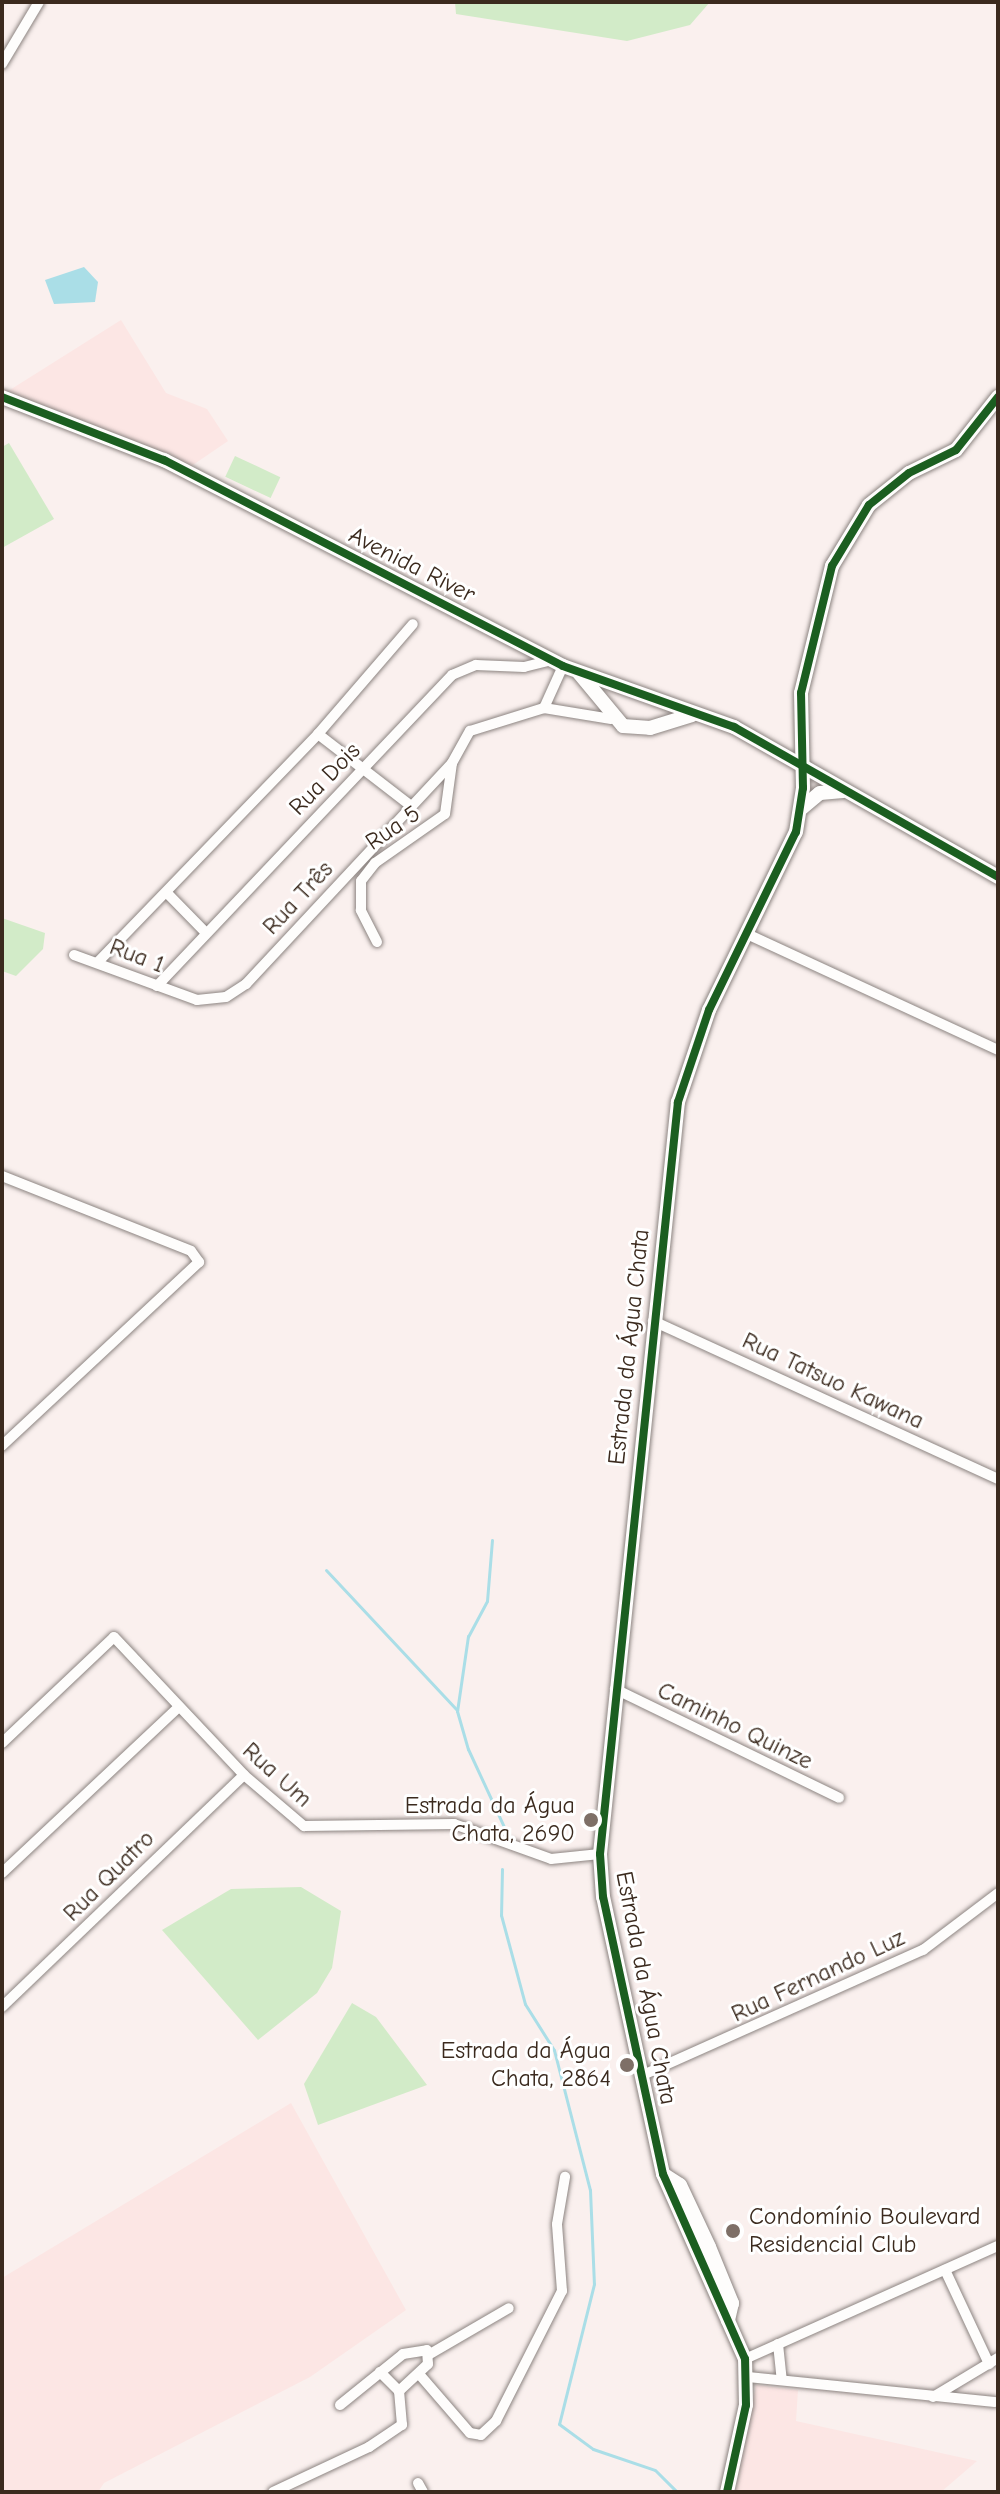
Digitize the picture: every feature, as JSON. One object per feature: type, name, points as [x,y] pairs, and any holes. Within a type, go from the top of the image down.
[{"type":"street","points":[[2,64],[39,2]]},
{"type":"street","name":"Avenida River","points":[[2,397],[164,460],[557,663],[693,715],[772,749],[803,768]]},
{"type":"street","name":"Estrada da Água Chata","points":[[727,2492],[748,2377],[745,2359],[663,2174],[603,1897],[600,1854],[651,1320],[678,1102],[709,1010],[747,934],[802,808],[801,728],[816,614],[853,525],[887,488],[965,442],[998,397]]},
{"type":"street","points":[[98,962],[318,734],[413,624]]},
{"type":"street","points":[[557,663],[544,708],[650,728],[693,715]]},
{"type":"street","name":"Rua Dois","points":[[157,986],[364,768],[465,667],[557,663]]},
{"type":"street","points":[[579,673],[611,719]]},
{"type":"street","name":"Rua 5","points":[[377,942],[361,910],[366,872],[445,814],[452,763],[470,731],[544,708]]},
{"type":"street","points":[[772,749],[786,746],[801,728]]},
{"type":"street","points":[[318,734],[411,806]]},
{"type":"street","name":"Rua Três","points":[[239,990],[452,763]]},
{"type":"street","points":[[803,768],[998,877]]},
{"type":"street","points":[[802,808],[820,793],[843,791]]},
{"type":"street","points":[[358,862],[366,872]]},
{"type":"street","points":[[167,893],[206,933]]},
{"type":"street","points":[[747,934],[998,1050]]},
{"type":"street","name":"Rua 1","points":[[74,955],[184,996],[218,1000],[239,990]]},
{"type":"street","points":[[2,1176],[191,1251],[199,1262],[2,1446]]},
{"type":"street","name":"Rua Tatsuo Kawana","points":[[651,1320],[998,1479]]},
{"type":"street","name":"Rua Um","points":[[2,1743],[114,1637],[244,1775],[304,1826],[454,1824],[551,1859],[600,1854]]},
{"type":"street","name":"Caminho Quinze","points":[[615,1689],[839,1798]]},
{"type":"street","points":[[2,1873],[179,1707]]},
{"type":"street","name":"Rua Quatro","points":[[2,2007],[244,1775]]},
{"type":"street","name":"Rua Fernando Luz","points":[[643,2075],[923,1950],[998,1893]]},
{"type":"street","points":[[419,2374],[470,2433],[481,2435],[496,2421],[562,2291],[557,2224],[565,2177]]},
{"type":"street","points":[[745,2359],[998,2246]]},
{"type":"street","points":[[933,2397],[993,2361],[945,2270]]},
{"type":"street","points":[[399,2391],[419,2374],[430,2354],[509,2308]]},
{"type":"street","points":[[778,2344],[782,2380]]},
{"type":"street","points":[[340,2405],[413,2348],[430,2354]]},
{"type":"street","points":[[273,2492],[394,2433],[405,2414],[399,2391],[380,2372]]},
{"type":"street","points":[[748,2377],[995,2402]]},
{"type":"street","points":[[289,2484],[301,2492]]},
{"type":"shaded area","points":[[121,320],[166,393],[207,409],[228,441],[187,469],[5,393]]},
{"type":"shaded area","points":[[291,2103],[406,2310],[310,2377],[104,2483],[98,2492],[2,2492],[2,2278]]},
{"type":"shaded area","points":[[756,2385],[798,2390],[796,2421],[977,2461],[941,2492],[735,2492]]},
{"type":"green space","points":[[455,2],[710,2],[690,25],[627,41],[456,14]]},
{"type":"green space","points":[[9,443],[54,519],[2,548],[2,447]]},
{"type":"green space","points":[[235,456],[280,477],[271,498],[225,477]]},
{"type":"green space","points":[[2,918],[45,933],[43,949],[16,976],[2,971]]},
{"type":"green space","points":[[301,1887],[341,1911],[332,1968],[317,1993],[258,2040],[162,1930],[231,1889]]},
{"type":"green space","points":[[352,2003],[376,2017],[427,2085],[318,2125],[304,2084]]},
{"type":"water","points":[[84,267],[98,282],[95,302],[54,304],[45,280]]},
{"type":"waterway","points":[[492,1540],[487,1601],[468,1636],[457,1711],[468,1749],[505,1829]]},
{"type":"waterway","points":[[326,1570],[457,1710]]},
{"type":"waterway","points":[[502,1869],[501,1915],[525,2004],[554,2050],[590,2190],[594,2284],[559,2424],[593,2449],[655,2470],[677,2492]]},
{"type":"cycle path","points":[[2,397],[164,460],[563,666],[734,727],[998,877]]},
{"type":"cycle path","points":[[727,2492],[746,2405],[745,2359],[663,2174],[603,1897],[600,1854],[678,1102],[709,1010],[796,832],[803,788],[801,693],[832,566],[869,505],[909,473],[956,450],[998,397]]},
{"type":"place","name":"Estrada da Água Chata, 2690","points":[[591,1820]]},
{"type":"place","name":"Estrada da Água Chata, 2864","points":[[627,2065]]},
{"type":"place","name":"Condomínio Boulevard Residencial Club","points":[[733,2231]]}]
